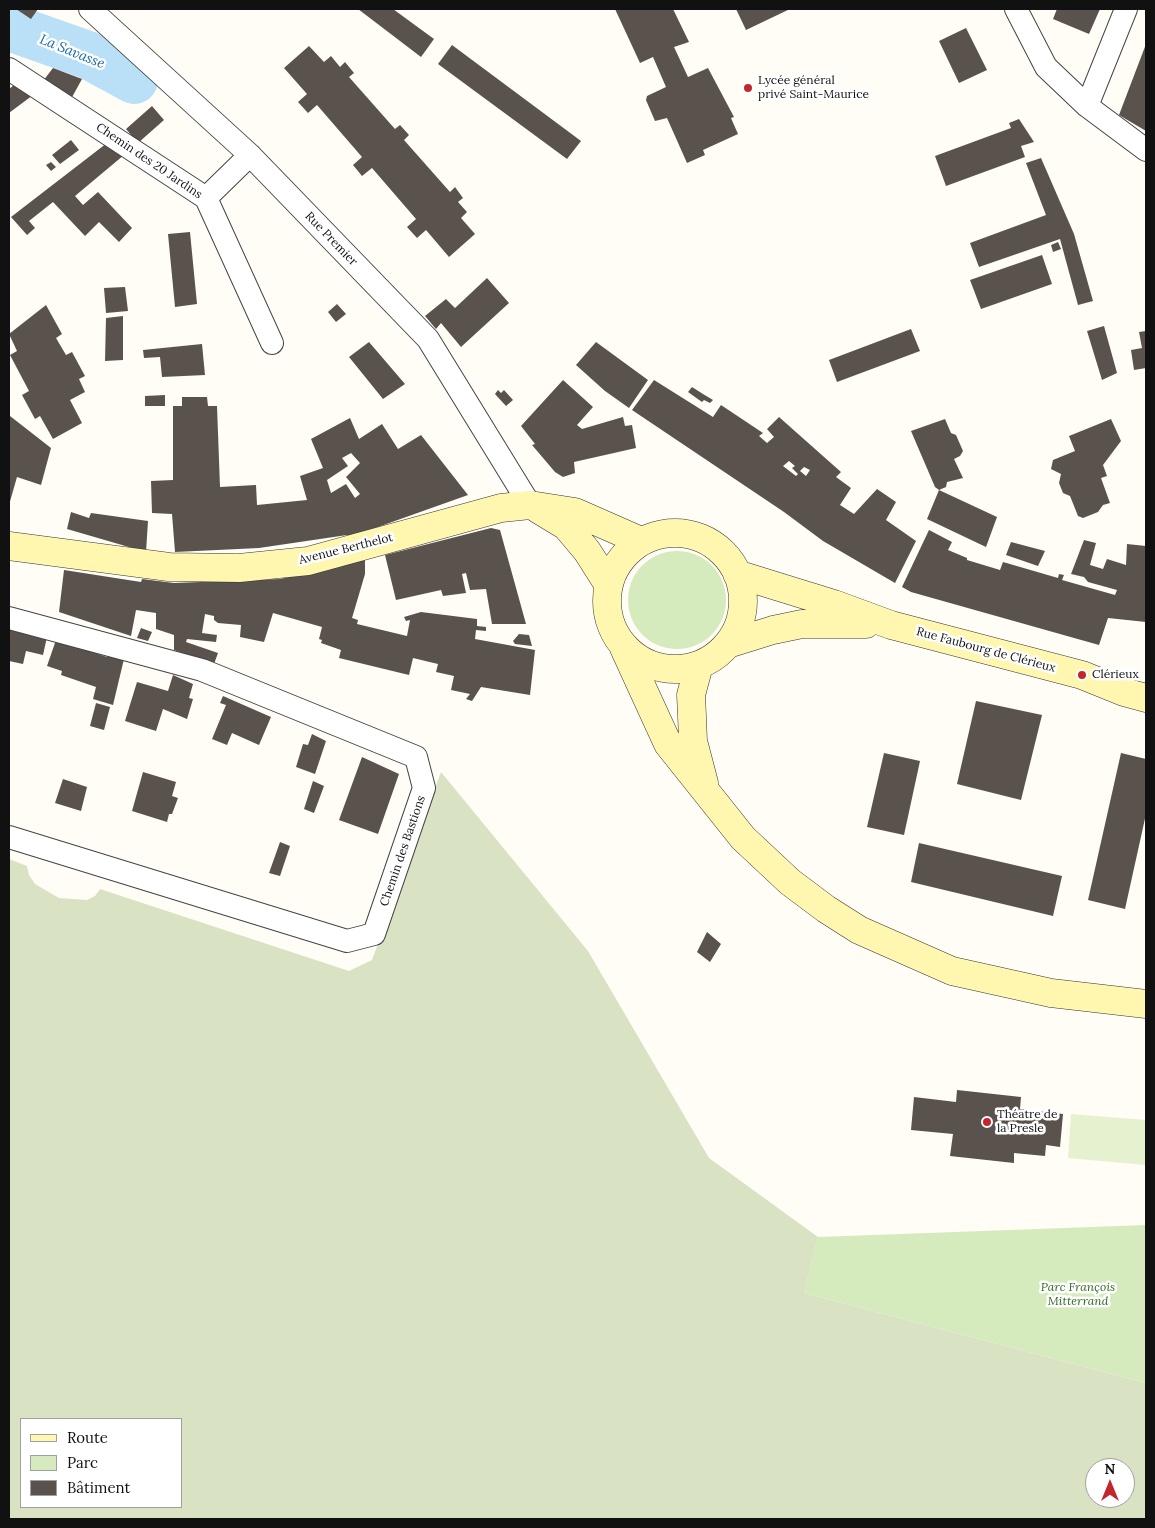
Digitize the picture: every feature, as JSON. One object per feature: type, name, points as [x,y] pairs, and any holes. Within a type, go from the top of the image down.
[{"type":"main road","name":"Avenue Berthelot","points":[[9,546],[170,567],[239,568],[308,561],[501,508],[530,504],[575,512],[641,541]]},
{"type":"main road","points":[[530,504],[566,526],[587,551],[608,584]]},
{"type":"main road","points":[[624,648],[640,660],[659,668],[679,670],[699,665],[720,653],[738,628],[743,610],[738,574],[720,549],[705,540],[684,533],[662,534],[641,541],[621,560],[608,584],[606,601],[608,617],[614,632],[624,648],[668,744],[743,838],[790,882],[826,909],[859,930],[905,952],[952,971],[999,983],[1051,993],[1146,1004]]},
{"type":"main road","name":"Rue Faubourg de Clérieux","points":[[738,574],[834,604],[891,625],[1082,675],[1124,692],[1146,698]]},
{"type":"main road","name":"Rue Faubourg de Clérieux","points":[[728,644],[773,630],[802,624],[835,622],[891,625]]},
{"type":"main road","points":[[699,665],[691,694],[692,724],[698,763],[708,794]]},
{"type":"main road","name":"Rue Faubourg de Clérieux","points":[[1082,675],[1146,677]]},
{"type":"street","name":"Rue Premier","points":[[90,9],[250,156],[428,339],[530,504]]},
{"type":"street","points":[[1016,9],[1046,67],[1087,106],[1146,150]]},
{"type":"street","points":[[1087,106],[1126,9]]},
{"type":"street","name":"Chemin des 20 Jardins","points":[[9,69],[206,198],[272,343]]},
{"type":"street","points":[[206,198],[250,156]]},
{"type":"street","name":"Chemin des Bastions","points":[[9,618],[202,670],[416,756],[424,788],[374,934],[347,941],[9,836]]},
{"type":"green space","points":[[667,551],[687,551],[696,554],[712,565],[723,581],[726,590],[726,610],[723,619],[712,635],[696,646],[687,649],[667,649],[650,641],[636,627],[628,610],[628,590],[636,573],[650,559]]},
{"type":"green space","points":[[441,772],[588,951],[709,1158],[818,1237],[804,1293],[1146,1383],[1146,1519],[9,1519],[9,859],[27,866],[29,875],[35,884],[59,898],[87,900],[95,896],[100,889],[349,971],[372,960]]},
{"type":"green space","points":[[1071,1114],[1146,1120],[1146,1165],[1068,1158]]},
{"type":"green space","name":"Parc François Mitterrand","points":[[1146,1225],[1146,1383],[804,1293],[818,1237]]},
{"type":"building","points":[[16,9],[38,9],[31,19]]},
{"type":"building","points":[[358,9],[393,9],[434,39],[421,57]]},
{"type":"building","points":[[615,9],[673,9],[689,42],[674,47],[688,77],[708,68],[734,117],[731,118],[738,134],[703,150],[705,155],[687,163],[667,118],[655,121],[646,100],[647,96],[666,87],[653,57],[640,63]]},
{"type":"building","points":[[736,9],[790,9],[746,30]]},
{"type":"building","points":[[1057,9],[1100,9],[1089,34],[1053,19]]},
{"type":"building","points":[[966,28],[987,70],[959,83],[939,41]]},
{"type":"building","points":[[1146,44],[1146,131],[1119,115]]},
{"type":"building","points":[[452,45],[581,141],[567,159],[438,64]]},
{"type":"building","points":[[309,46],[324,62],[331,56],[340,67],[345,62],[354,73],[349,77],[395,129],[400,125],[409,135],[404,140],[450,192],[455,187],[463,198],[458,202],[467,212],[461,218],[475,234],[449,257],[426,230],[417,238],[407,227],[416,219],[372,168],[362,176],[353,165],[362,157],[317,105],[308,113],[298,102],[307,94],[284,68]]},
{"type":"building","points":[[53,68],[82,79],[71,99],[43,81]]},
{"type":"building","points":[[14,85],[33,95],[9,113],[9,89]]},
{"type":"building","points":[[152,106],[164,120],[138,143],[126,129]]},
{"type":"building","points":[[1019,119],[1034,142],[1021,146],[1025,157],[946,186],[935,156],[1011,128],[1009,123]]},
{"type":"building","points":[[71,140],[79,150],[60,164],[52,155]]},
{"type":"building","points":[[107,143],[124,155],[75,196],[83,205],[98,192],[132,228],[119,242],[99,222],[85,236],[53,202],[29,221],[35,228],[27,235],[11,217]]},
{"type":"building","points":[[1041,158],[1074,234],[1093,301],[1078,305],[1060,239],[979,267],[970,243],[1046,215],[1026,163]]},
{"type":"building","points":[[51,162],[56,167],[51,171],[46,165]]},
{"type":"building","points":[[190,232],[197,304],[175,307],[168,234]]},
{"type":"building","points":[[1058,242],[1061,249],[1053,252],[1051,245]]},
{"type":"building","points":[[1042,255],[1052,284],[981,309],[970,280]]},
{"type":"building","points":[[487,278],[509,303],[461,347],[441,323],[436,329],[425,316],[446,299],[455,308]]},
{"type":"building","points":[[125,287],[128,311],[106,313],[104,288]]},
{"type":"building","points":[[337,304],[346,314],[336,322],[328,312]]},
{"type":"building","points":[[46,305],[62,334],[56,338],[66,355],[72,352],[85,376],[79,379],[85,392],[70,400],[82,423],[53,439],[40,416],[35,419],[22,395],[29,391],[10,355],[17,351],[9,334]]},
{"type":"building","points":[[123,316],[123,360],[105,361],[106,318]]},
{"type":"building","points":[[1104,326],[1117,373],[1102,380],[1087,331]]},
{"type":"building","points":[[911,329],[920,351],[837,382],[829,360]]},
{"type":"building","points":[[1146,331],[1146,368],[1134,370],[1131,350],[1142,348],[1139,332]]},
{"type":"building","points":[[369,342],[405,384],[383,399],[349,357]]},
{"type":"building","points":[[596,342],[648,380],[629,408],[605,391],[576,365]]},
{"type":"building","points":[[202,344],[205,375],[162,377],[160,357],[144,358],[143,350]]},
{"type":"building","points":[[563,380],[593,407],[577,425],[582,429],[623,417],[625,426],[632,425],[636,448],[574,462],[575,473],[563,477],[555,472],[532,445],[535,444],[521,426]]},
{"type":"building","points":[[654,380],[713,417],[721,405],[763,433],[759,436],[767,443],[774,437],[767,429],[779,417],[841,472],[836,477],[851,488],[840,505],[854,514],[877,489],[896,502],[886,520],[916,541],[895,583],[823,541],[784,512],[632,410]],"holes":[[[789,461],[795,466],[792,468],[798,474],[796,476],[783,466]],[[804,467],[810,470],[806,476],[800,471]]]},
{"type":"building","points":[[692,387],[713,400],[710,403],[704,400],[702,402],[688,392]]},
{"type":"building","points":[[498,390],[501,393],[504,390],[513,400],[506,406],[495,394]]},
{"type":"building","points":[[165,395],[165,406],[145,406],[145,396]]},
{"type":"building","points":[[182,397],[207,397],[208,406],[217,406],[220,487],[256,485],[257,505],[307,500],[300,476],[323,468],[311,439],[350,418],[359,439],[382,424],[398,449],[421,435],[468,495],[347,538],[347,535],[259,548],[175,552],[172,514],[152,513],[151,481],[173,480],[173,406],[182,406]],"holes":[[[351,453],[360,463],[346,477],[360,494],[355,498],[346,484],[331,493],[327,480],[348,466],[342,458]]]},
{"type":"building","points":[[10,416],[51,448],[41,485],[17,477],[9,505]]},
{"type":"building","points":[[945,419],[951,433],[956,435],[963,451],[960,456],[954,459],[963,478],[947,482],[946,487],[939,490],[935,487],[911,431]]},
{"type":"building","points":[[1111,419],[1121,441],[1103,465],[1107,476],[1101,478],[1110,503],[1103,505],[1098,512],[1083,518],[1078,516],[1070,496],[1063,493],[1059,483],[1061,474],[1051,469],[1053,460],[1075,451],[1069,436]]},
{"type":"building","points":[[939,490],[997,517],[986,547],[927,519]]},
{"type":"building","points":[[71,512],[89,518],[91,513],[148,521],[146,552],[67,529]]},
{"type":"building","points":[[491,528],[500,530],[526,624],[492,624],[486,589],[470,590],[466,573],[462,574],[466,593],[443,596],[441,590],[396,600],[385,555]]},
{"type":"building","points":[[929,530],[952,542],[948,550],[967,558],[967,560],[1000,570],[1003,562],[1058,578],[1059,574],[1064,575],[1062,580],[1115,595],[1117,590],[1088,582],[1084,577],[1071,574],[1084,540],[1096,543],[1090,565],[1103,569],[1107,559],[1126,565],[1127,544],[1146,546],[1146,622],[1108,618],[1099,645],[911,592],[902,587]]},
{"type":"building","points":[[1011,542],[1045,551],[1038,566],[1006,555]]},
{"type":"building","points":[[365,560],[365,574],[352,618],[358,620],[357,624],[407,636],[410,620],[406,621],[404,617],[421,612],[477,619],[477,626],[486,627],[486,631],[476,630],[475,639],[535,650],[530,695],[481,687],[472,701],[466,699],[470,694],[451,690],[454,676],[436,672],[438,664],[413,658],[409,675],[339,658],[341,650],[321,643],[322,640],[319,639],[322,627],[273,613],[264,642],[240,637],[241,625],[218,623],[214,620],[214,616],[205,614],[202,633],[217,635],[216,642],[187,639],[186,642],[218,653],[214,664],[174,650],[174,635],[156,629],[156,613],[136,610],[131,636],[59,612],[64,570],[141,582],[142,579],[174,583],[280,579]]},
{"type":"building","points":[[9,628],[47,637],[43,655],[26,651],[23,664],[9,661]]},
{"type":"building","points":[[141,628],[152,632],[148,641],[137,638]]},
{"type":"building","points":[[519,634],[529,635],[532,646],[515,644],[513,641]]},
{"type":"building","points":[[56,640],[107,657],[109,654],[124,659],[113,705],[93,699],[96,687],[61,675],[62,671],[47,666]]},
{"type":"building","points":[[173,675],[193,684],[189,698],[193,699],[187,719],[163,709],[156,731],[125,721],[137,682],[168,691]]},
{"type":"building","points":[[223,696],[271,717],[259,745],[232,733],[227,745],[212,739],[226,705],[220,703]]},
{"type":"building","points":[[976,701],[1042,715],[1021,800],[957,784]]},
{"type":"building","points":[[96,703],[110,707],[104,730],[90,726]]},
{"type":"building","points":[[312,734],[326,741],[315,774],[296,767],[303,744],[308,745]]},
{"type":"building","points":[[884,753],[920,761],[904,835],[867,827]]},
{"type":"building","points":[[1121,753],[1146,759],[1146,814],[1125,909],[1088,900]]},
{"type":"building","points":[[362,757],[399,774],[378,834],[339,820]]},
{"type":"building","points":[[143,772],[176,782],[172,796],[178,798],[172,814],[169,814],[167,822],[132,811]]},
{"type":"building","points":[[63,779],[87,787],[81,811],[55,803]]},
{"type":"building","points":[[313,781],[324,786],[314,813],[304,809]]},
{"type":"building","points":[[280,842],[290,846],[280,876],[269,873]]},
{"type":"building","points":[[919,843],[1062,876],[1053,916],[911,882]]},
{"type":"building","points":[[707,932],[721,944],[710,962],[697,952]]},
{"type":"building","name":"Théatre de la Presle","points":[[957,1090],[1021,1097],[1020,1109],[1063,1114],[1060,1147],[1046,1145],[1045,1156],[1014,1153],[1014,1163],[950,1156],[953,1134],[911,1130],[914,1097],[956,1102]]},
{"type":"waterway","name":"La Savasse","points":[[9,27],[88,55],[134,80]]},
{"type":"place","name":"Lycée général privé Saint-Maurice","points":[[748,88]]},
{"type":"place","name":"Clérieux","points":[[1082,675]]},
{"type":"place","name":"Théatre de la Presle","points":[[987,1122]]}]
